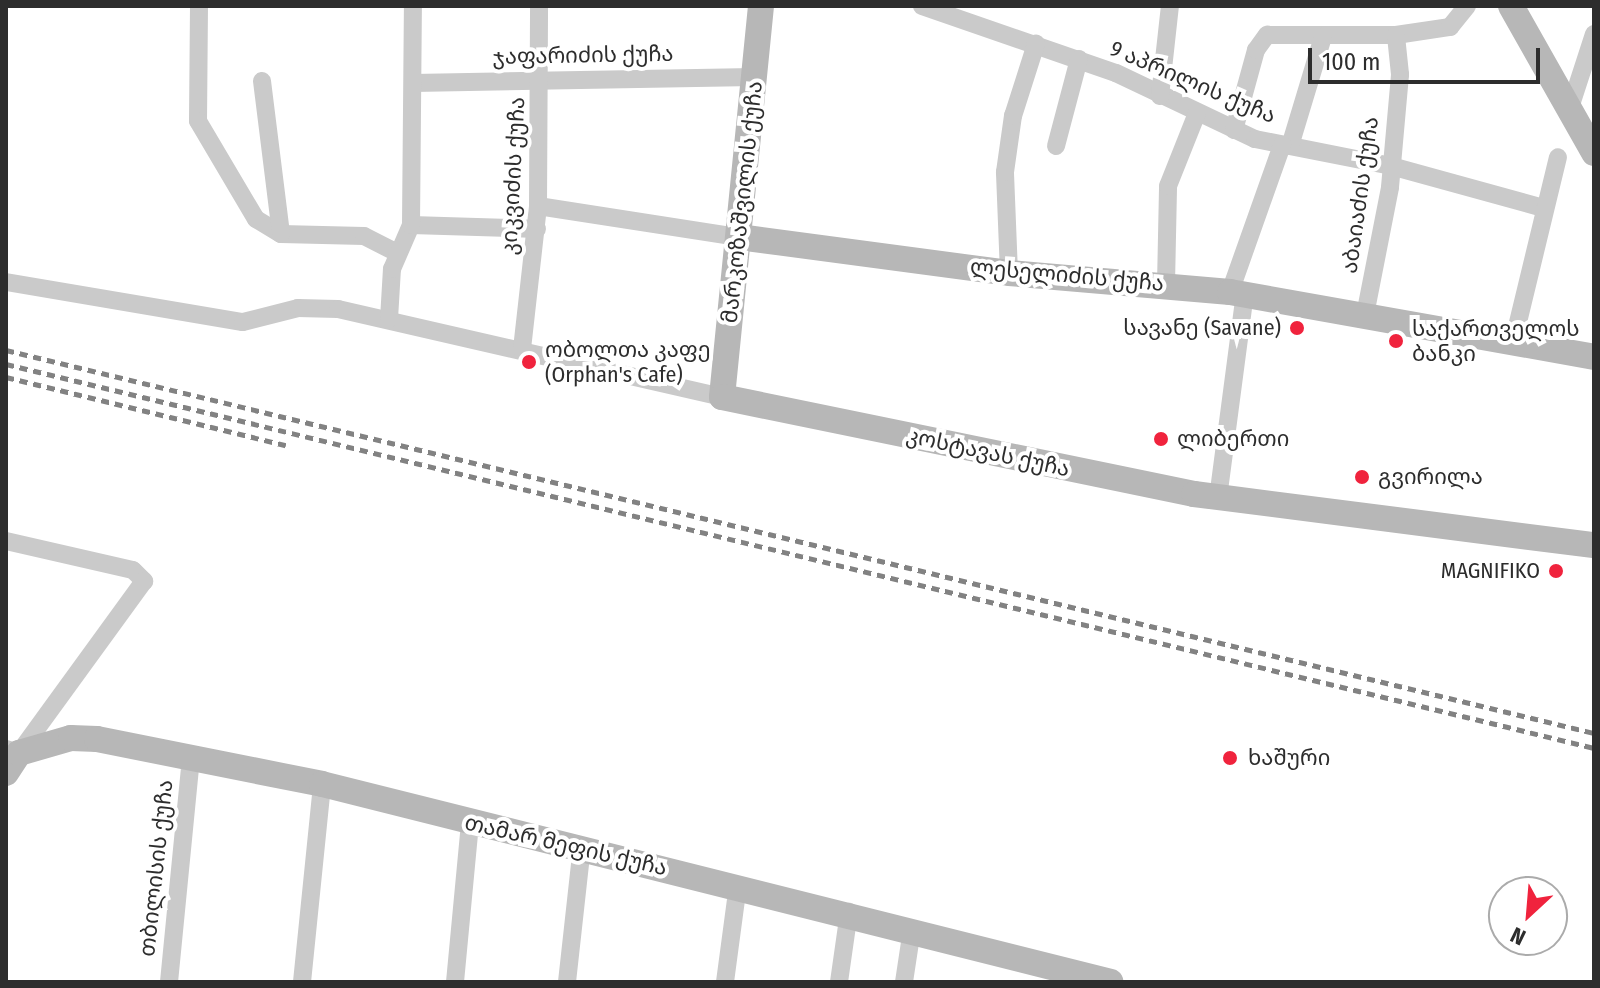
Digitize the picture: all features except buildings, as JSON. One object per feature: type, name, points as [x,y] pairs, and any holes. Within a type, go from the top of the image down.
[{"type":"street","points":[[199,6],[198,121],[256,219],[281,234],[364,236],[397,253]]},
{"type":"street","points":[[389,319],[397,253],[411,225],[413,6]]},
{"type":"street","name":"კიკვიძის ქუჩა","points":[[522,349],[537,229],[542,80],[539,6]]},
{"type":"street","name":"მარკოზაშვილის ქუჩა","points":[[722,397],[761,6]]},
{"type":"street","name":"9 აპრილის ქუჩა","points":[[922,6],[1079,59],[1234,130],[1286,146],[1391,166],[1544,208]]},
{"type":"street","points":[[1160,96],[1170,6]]},
{"type":"street","points":[[1234,130],[1260,39],[1276,34],[1323,37],[1396,35],[1450,27],[1467,6]]},
{"type":"street","points":[[1511,6],[1568,114],[1594,153]]},
{"type":"street","points":[[1568,114],[1594,34]]},
{"type":"street","name":"აბაიაძის ქუჩა","points":[[1365,315],[1391,166],[1400,74],[1396,35]]},
{"type":"street","points":[[1218,498],[1237,293],[1323,37]]},
{"type":"street","points":[[1009,273],[1005,172],[1013,116],[1036,44]]},
{"type":"street","points":[[1056,146],[1079,59]]},
{"type":"street","name":"ჯაფარიძის ქუჩა","points":[[413,83],[754,77]]},
{"type":"street","points":[[262,81],[281,234]]},
{"type":"street","points":[[1166,284],[1168,186],[1197,113]]},
{"type":"street","points":[[1513,343],[1558,157]]},
{"type":"street","name":"ლესელიძის ქუჩა","points":[[538,206],[1009,273],[1166,284],[1237,293],[1594,357]]},
{"type":"street","points":[[411,225],[537,229]]},
{"type":"street","name":"კოსტავას ქუჩა","points":[[6,282],[243,322],[318,306],[389,319],[722,397],[1218,498],[1594,545]]},
{"type":"street","points":[[6,541],[133,570],[144,581],[10,758]]},
{"type":"street","name":"თამარ მეფის ქუჩა","points":[[10,758],[71,738],[97,739],[322,784],[470,824],[582,847],[849,912],[912,929],[1049,974],[1111,982]]},
{"type":"street","name":"თბილისის ქუჩა","points":[[169,982],[191,759]]},
{"type":"street","points":[[302,982],[322,784]]},
{"type":"street","points":[[455,982],[470,824]]},
{"type":"street","points":[[567,982],[582,847]]},
{"type":"street","points":[[725,982],[738,885]]},
{"type":"street","points":[[839,982],[849,912]]},
{"type":"street","points":[[904,982],[912,929]]},
{"type":"railway","points":[[6,350],[1594,733]]},
{"type":"railway","points":[[6,364],[1594,748]]},
{"type":"railway","points":[[6,377],[286,445]]},
{"type":"place","name":"სავანე (Savane)","points":[[1297,328]]},
{"type":"place","name":"საქართველოს ბანკი","points":[[1396,341]]},
{"type":"place","name":"ობოლთა კაფე (Orphan's Cafe)","points":[[529,362]]},
{"type":"place","name":"ლიბერთი","points":[[1161,439]]},
{"type":"place","name":"გვირილა","points":[[1362,477]]},
{"type":"place","name":"MAGNIFIKO","points":[[1556,571]]},
{"type":"place","name":"ხაშური","points":[[1230,758]]}]
